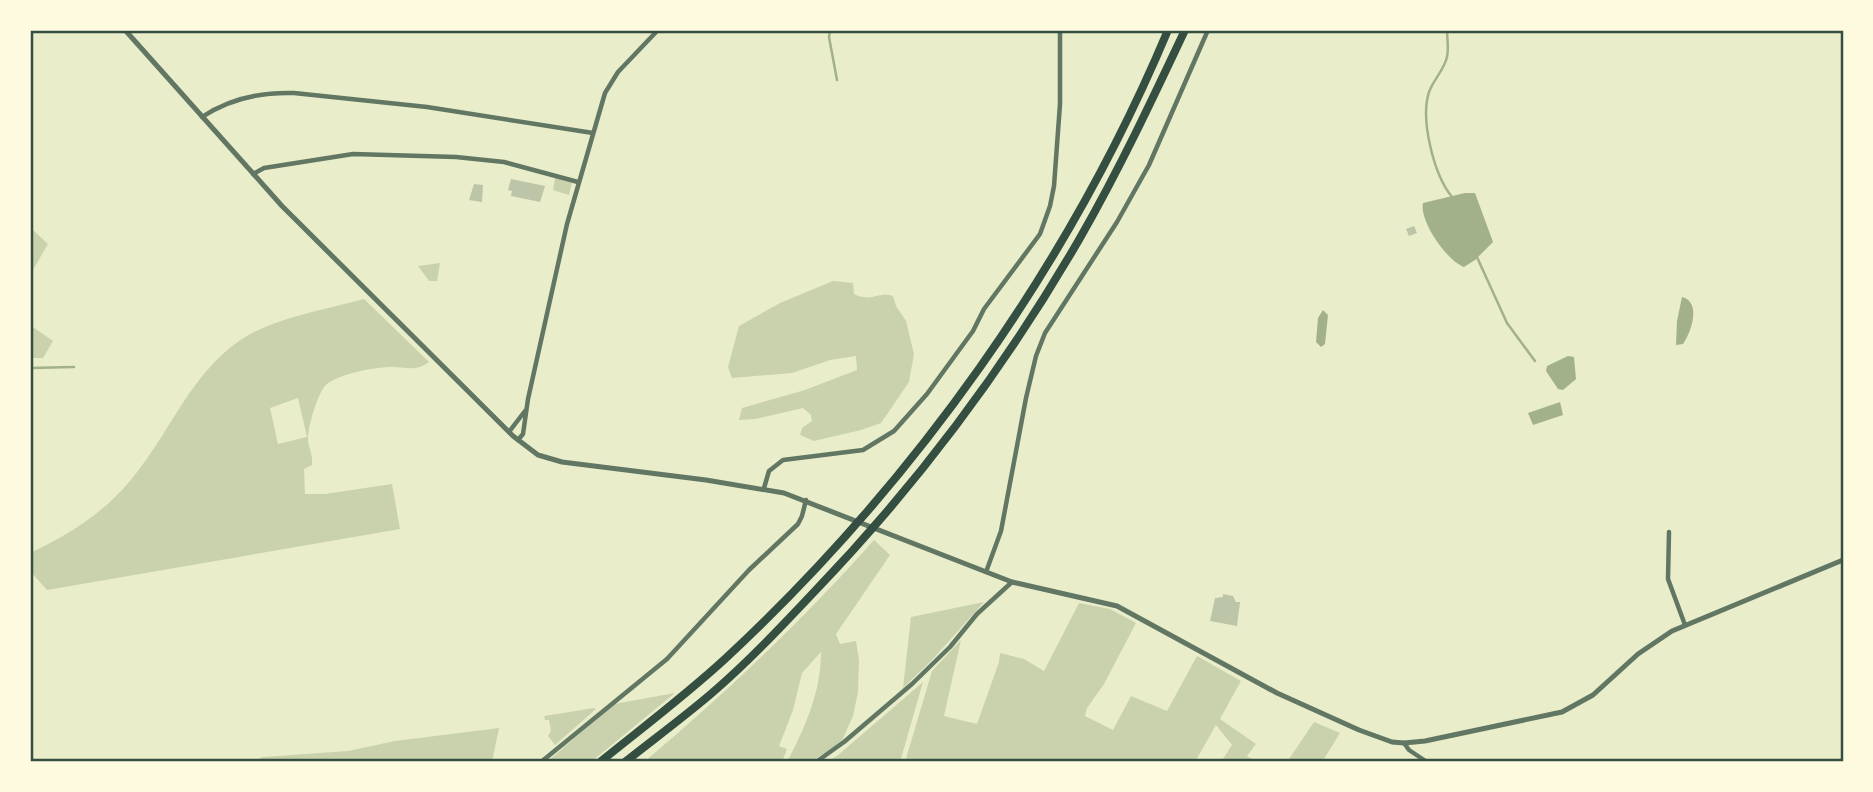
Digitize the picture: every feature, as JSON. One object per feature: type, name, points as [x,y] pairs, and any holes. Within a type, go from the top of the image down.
[{"type":"highway","points":[[600,762],[699,682],[764,621],[824,558],[914,454],[1014,315],[1065,235],[1135,102],[1168,30]]},
{"type":"highway","points":[[625,762],[712,693],[784,623],[878,522],[939,449],[1009,351],[1081,236],[1143,121],[1185,30]]},
{"type":"street","points":[[125,30],[311,236],[509,432],[538,455],[562,462],[764,488],[806,500],[1012,583],[1117,606],[1277,693],[1380,738],[1404,743],[1425,741],[1562,712],[1593,695],[1659,638],[1843,559]]},
{"type":"street","points":[[518,440],[523,434],[567,224],[605,93],[618,72],[658,30]]},
{"type":"street","points":[[764,488],[769,471],[783,460],[863,450],[894,431],[927,394],[1040,233],[1054,186],[1060,104],[1060,30]]},
{"type":"street","points":[[986,572],[1002,531],[1026,398],[1036,356],[1045,333],[1117,222],[1149,165],[1208,30]]},
{"type":"street","points":[[202,117],[230,102],[276,92],[427,107],[593,133]]},
{"type":"street","points":[[253,174],[264,168],[353,154],[444,156],[504,162],[578,182]]},
{"type":"street","points":[[509,432],[526,410]]},
{"type":"street","points":[[541,762],[687,639],[749,570],[798,524],[806,500]]},
{"type":"street","points":[[1669,531],[1668,579],[1685,625]]},
{"type":"street","points":[[817,762],[920,676],[950,647],[976,614],[1012,583]]},
{"type":"street","points":[[1404,743],[1409,750],[1427,762]]},
{"type":"shaded area","points":[[555,178],[572,183],[569,195],[553,190]]},
{"type":"shaded area","points":[[1475,193],[1493,242],[1464,267],[1450,257],[1436,240],[1425,220],[1423,203]]},
{"type":"shaded area","points":[[33,230],[48,244],[30,275],[30,235]]},
{"type":"shaded area","points":[[440,263],[437,281],[429,281],[418,266]]},
{"type":"shaded area","points":[[833,281],[853,283],[854,294],[860,296],[893,296],[906,321],[914,354],[909,382],[881,423],[814,441],[800,435],[802,428],[812,421],[811,415],[803,408],[739,420],[742,408],[805,390],[857,370],[856,356],[830,360],[792,373],[732,378],[728,367],[739,326],[780,303]]},
{"type":"shaded area","points":[[1682,297],[1692,305],[1693,318],[1683,344],[1676,345],[1677,321]]},
{"type":"shaded area","points":[[364,299],[429,362],[415,368],[385,367],[357,372],[338,378],[325,386],[316,404],[310,427],[308,439],[312,465],[304,469],[305,494],[325,494],[392,484],[400,529],[47,590],[30,571],[30,553],[83,523],[129,482],[194,387],[224,353],[242,339],[269,326],[300,315]],"holes":[[[298,398],[307,437],[278,444],[270,408]]]},
{"type":"shaded area","points":[[1323,310],[1328,315],[1325,344],[1321,347],[1316,342],[1318,318]]},
{"type":"shaded area","points":[[30,325],[53,341],[43,358],[30,358]]},
{"type":"shaded area","points":[[1568,356],[1574,357],[1576,379],[1563,390],[1558,389],[1546,371],[1547,366]]},
{"type":"shaded area","points":[[1560,402],[1563,415],[1533,425],[1528,413]]},
{"type":"shaded area","points":[[874,540],[890,555],[836,634],[840,644],[856,641],[859,660],[858,692],[853,716],[841,743],[810,762],[787,762],[811,709],[821,652],[802,673],[793,710],[779,746],[787,749],[782,762],[644,762],[763,655]]},
{"type":"shaded area","points":[[984,602],[932,660],[903,688],[911,617]]},
{"type":"shaded area","points":[[1079,603],[1110,609],[1136,623],[1085,716],[1113,730],[1131,696],[1167,711],[1197,656],[1241,681],[1220,719],[1256,744],[1247,756],[1256,762],[1221,762],[1232,745],[1216,725],[1195,762],[905,762],[932,671],[961,640],[944,716],[977,724],[1000,653],[1024,659],[1044,671]]},
{"type":"shaded area","points":[[923,682],[900,762],[827,762],[837,756]]},
{"type":"shaded area","points":[[675,693],[591,762],[547,762],[614,704]]},
{"type":"shaded area","points":[[596,709],[555,745],[548,736],[551,731],[549,720],[545,720],[544,716]]},
{"type":"shaded area","points":[[1314,722],[1340,733],[1322,762],[1287,762]]},
{"type":"shaded area","points":[[499,728],[492,762],[259,762],[263,757],[348,751],[395,741]]},
{"type":"building","points":[[511,179],[545,186],[540,202],[511,196],[512,191],[508,190]]},
{"type":"building","points":[[474,184],[483,185],[482,202],[469,200]]},
{"type":"building","points":[[1414,226],[1417,233],[1409,236],[1406,229]]},
{"type":"building","points":[[1223,594],[1233,596],[1236,602],[1240,602],[1237,626],[1210,621],[1215,598],[1223,597]]},
{"type":"waterway","points":[[830,30],[837,80]]},
{"type":"waterway","points":[[1447,30],[1447,57],[1429,92],[1426,117],[1434,161],[1452,197]]},
{"type":"waterway","points":[[1476,255],[1507,323],[1535,361]]},
{"type":"waterway","points":[[30,368],[74,367]]}]
